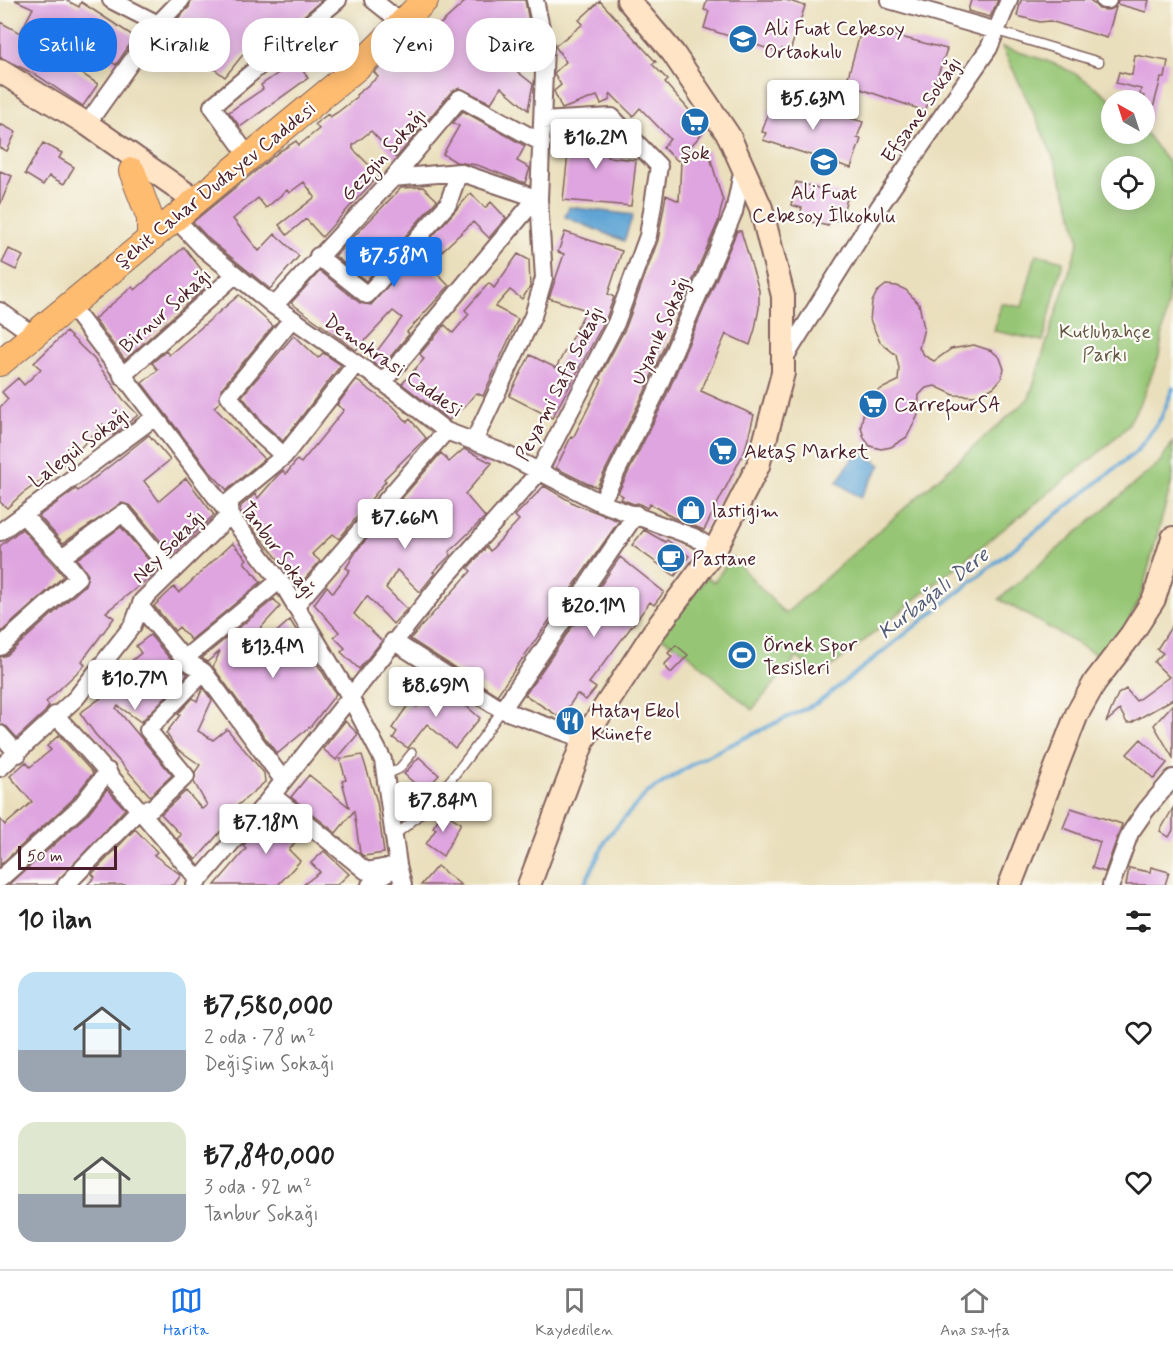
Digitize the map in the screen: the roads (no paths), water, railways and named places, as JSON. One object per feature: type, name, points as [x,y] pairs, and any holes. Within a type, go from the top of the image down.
[{"type":"main road","name":"Şehit Cahar Dudayev Caddesi","points":[[407,18],[425,0]]},
{"type":"main road","name":"Şehit Cahar Dudayev Caddesi","points":[[0,363],[371,53]]},
{"type":"main road","points":[[132,171],[148,212],[150,237]]},
{"type":"street","points":[[111,0],[146,18]]},
{"type":"street","points":[[164,18],[181,0]]},
{"type":"street","points":[[249,157],[212,106],[338,0]]},
{"type":"street","points":[[373,0],[396,18]]},
{"type":"street","points":[[474,441],[533,316],[544,278],[539,199],[545,46],[536,0]]},
{"type":"street","points":[[529,885],[584,738],[652,633],[715,550],[758,466],[783,373],[783,296],[761,208],[729,136],[673,53],[628,0]]},
{"type":"street","points":[[889,0],[924,6],[997,31]]},
{"type":"street","name":"Efsane Sokağı","points":[[783,360],[857,241],[989,48],[1009,0]]},
{"type":"street","points":[[87,124],[129,65]]},
{"type":"street","points":[[0,71],[87,124],[195,200]]},
{"type":"street","points":[[0,87],[132,171],[167,200],[174,217]]},
{"type":"street","name":"Gezgin Sokağı","points":[[274,306],[318,256],[393,178],[460,98],[542,143]]},
{"type":"street","name":"Peyami Safa Sokağı","points":[[197,882],[272,795],[393,641],[538,473],[616,322],[648,237],[659,166],[612,117],[542,121]]},
{"type":"street","name":"Uyanık Sokağı","points":[[601,503],[654,397],[729,222],[743,168]]},
{"type":"street","points":[[393,178],[459,172],[539,199]]},
{"type":"street","points":[[318,256],[367,295],[448,204],[459,172]]},
{"type":"street","points":[[383,382],[528,208],[539,199]]},
{"type":"street","name":"Demokrasi Caddesi","points":[[174,217],[203,248],[274,306],[355,365],[383,382],[446,431],[499,451],[538,473],[601,503],[694,537],[715,550]]},
{"type":"street","name":"Birnur Sokağı","points":[[122,376],[235,275]]},
{"type":"street","name":"Tanbur Sokağı","points":[[69,304],[228,517],[279,581],[349,695],[383,760],[393,835],[403,885]]},
{"type":"street","points":[[0,311],[33,334]]},
{"type":"street","points":[[284,456],[254,429],[229,396],[292,319]]},
{"type":"street","name":"Ney Sokağı","points":[[0,768],[18,754],[55,715],[76,698],[133,625],[140,606],[171,571],[228,517],[231,500],[284,456],[355,365]]},
{"type":"street","name":"Lalegül Sokağı","points":[[0,532],[155,417]]},
{"type":"street","points":[[295,606],[446,431]]},
{"type":"street","points":[[62,557],[123,513],[171,571]]},
{"type":"street","points":[[502,710],[636,514]]},
{"type":"street","points":[[0,647],[78,577],[23,515]]},
{"type":"street","points":[[1022,885],[1080,731],[1142,641],[1173,538]]},
{"type":"street","points":[[184,659],[279,581]]},
{"type":"street","points":[[1010,885],[1077,714],[1095,682],[1131,635],[1154,599]]},
{"type":"street","points":[[140,606],[184,659],[204,672],[283,780]]},
{"type":"street","points":[[393,641],[502,710],[584,738]]},
{"type":"street","points":[[66,885],[138,811],[152,808],[186,776],[147,730],[204,672]]},
{"type":"street","points":[[55,715],[108,771],[197,882]]},
{"type":"street","points":[[0,734],[18,754]]},
{"type":"street","points":[[0,879],[80,807],[108,771]]},
{"type":"street","points":[[1111,885],[1130,833],[1173,778]]},
{"type":"street","points":[[272,795],[366,870],[398,865]]},
{"type":"street","points":[[370,885],[398,865]]},
{"type":"lane","points":[[997,31],[1100,62]]},
{"type":"lane","points":[[393,835],[418,816],[480,741],[502,710]]},
{"type":"lane","points":[[385,775],[399,769],[412,753]]},
{"type":"water","points":[[569,207],[633,215],[624,241],[565,217]]},
{"type":"water","points":[[858,450],[881,465],[860,498],[837,482]]},
{"type":"waterway","name":"Kurbağalı Dere","points":[[584,885],[608,836],[647,793],[697,761],[819,702],[1137,451],[1161,418],[1173,388]]},
{"type":"place","name":"Ali Fuat Cebesoy Ortaokulu","points":[[743,39]]},
{"type":"place","name":"Şok","points":[[695,122]]},
{"type":"place","name":"Ali Fuat Cebesoy İlkokulu","points":[[824,162]]},
{"type":"place","name":"CarrefourSA","points":[[873,404]]},
{"type":"place","name":"Aktaş Market","points":[[723,451]]},
{"type":"place","name":"lastigim","points":[[691,510]]},
{"type":"place","name":"Pastane","points":[[671,558]]},
{"type":"place","name":"Örnek Spor Tesisleri","points":[[742,655]]},
{"type":"place","name":"Hatay Ekol Künefe","points":[[570,721]]},
{"type":"park label","name":"Kutlubahçe Parkı","points":[[1105,342]]}]
